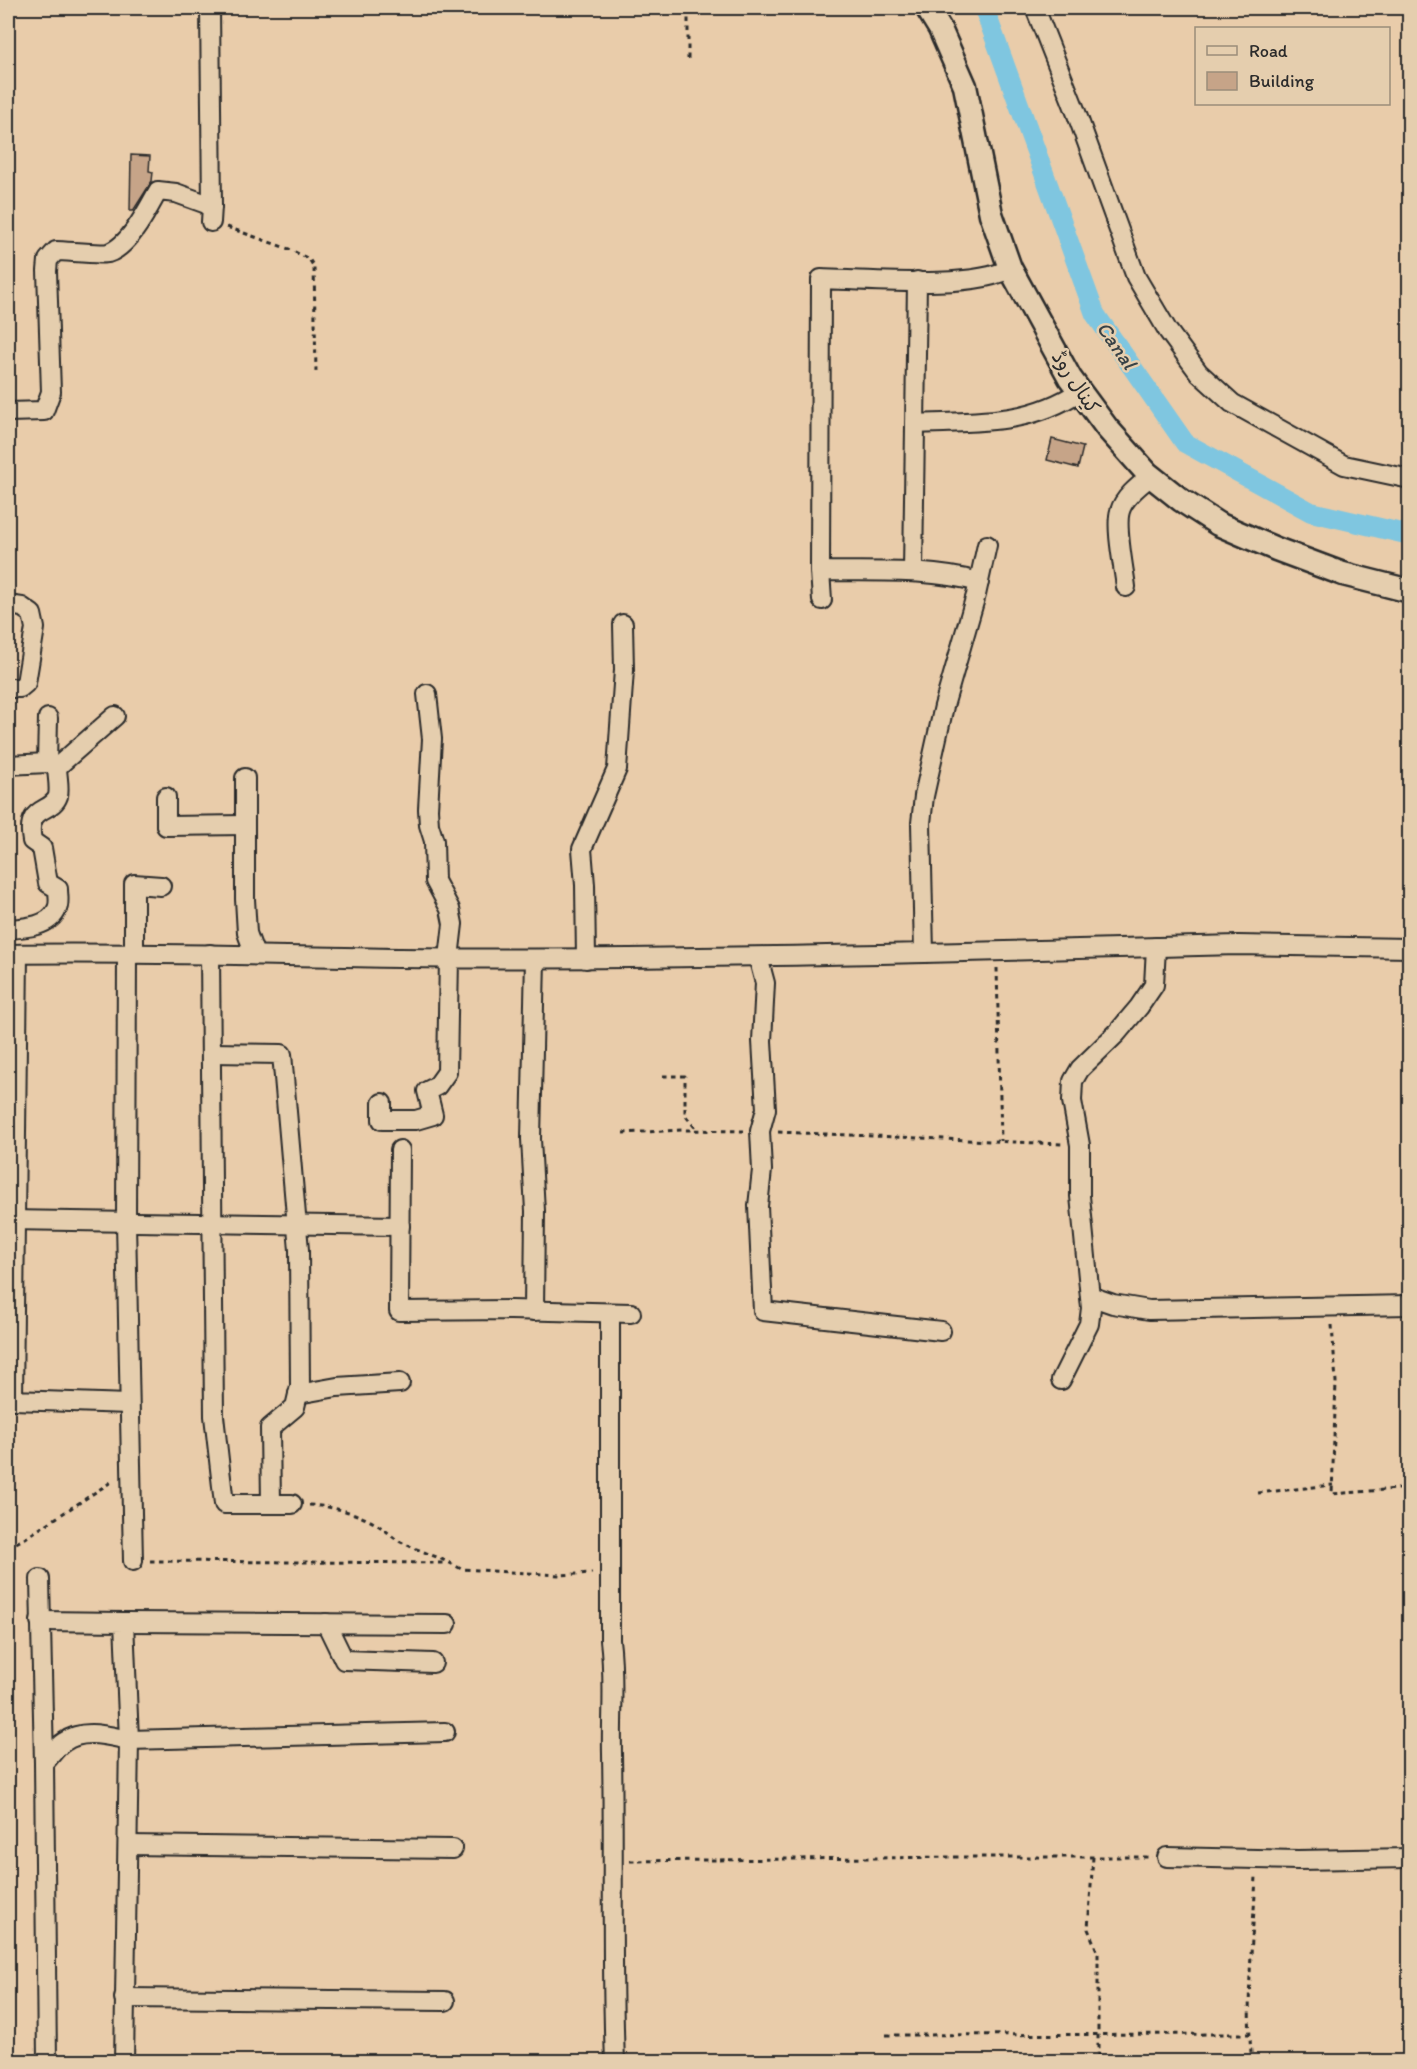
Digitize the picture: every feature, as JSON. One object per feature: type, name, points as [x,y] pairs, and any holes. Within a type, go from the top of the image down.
[{"type":"street","points":[[210,8],[212,214]]},
{"type":"street","name":"کینال روڈ","points":[[927,8],[940,29],[965,86],[992,214],[1010,268],[1070,378],[1107,429],[1151,476],[1218,525],[1342,574],[1410,591]]},
{"type":"street","points":[[1035,8],[1076,112],[1136,277],[1168,331],[1199,374],[1232,403],[1344,465],[1410,479]]},
{"type":"street","points":[[8,412],[44,411],[51,392],[47,272],[48,260],[56,251],[108,253],[122,244],[143,219],[158,191],[176,193],[212,214]]},
{"type":"street","points":[[822,600],[820,571],[821,279],[972,281],[1000,274],[1010,268]]},
{"type":"street","points":[[913,572],[916,281]]},
{"type":"street","points":[[915,424],[990,421],[1017,417],[1061,403],[1080,391]]},
{"type":"street","points":[[1126,587],[1119,512],[1124,502],[1151,476]]},
{"type":"street","points":[[924,953],[921,823],[924,796],[987,545]]},
{"type":"street","points":[[820,571],[913,572],[958,576],[979,582]]},
{"type":"street","points":[[8,605],[22,607],[32,614],[35,628],[26,683],[20,688],[8,688]]},
{"type":"street","points":[[586,959],[582,849],[617,769],[624,670],[623,624]]},
{"type":"street","points":[[382,1103],[382,1120],[416,1120],[433,1115],[427,1091],[437,1086],[447,1072],[449,958],[453,924],[450,909],[435,881],[434,840],[429,825],[432,739],[427,694]]},
{"type":"street","points":[[8,765],[52,765],[115,716]]},
{"type":"street","points":[[8,929],[32,927],[51,917],[57,909],[58,889],[48,883],[42,848],[32,841],[31,833],[31,824],[38,812],[53,803],[58,795],[52,765],[48,718]]},
{"type":"street","points":[[245,778],[247,933],[255,955]]},
{"type":"street","points":[[166,796],[166,826],[245,825]]},
{"type":"street","points":[[133,1561],[126,1222],[130,954],[134,884],[161,886]]},
{"type":"street","points":[[129,1404],[13,1400],[13,954],[586,959],[1238,945],[1410,948]]},
{"type":"street","points":[[1061,1380],[1089,1324],[1091,1308],[1080,1196],[1080,1145],[1072,1101],[1073,1081],[1080,1069],[1118,1033],[1154,985],[1156,947]]},
{"type":"street","points":[[210,954],[214,1416],[224,1504],[292,1504]]},
{"type":"street","points":[[758,957],[765,983],[762,1041],[766,1109],[760,1131],[762,1170],[758,1206],[763,1311],[941,1331]]},
{"type":"street","points":[[534,958],[531,1139],[536,1210],[534,1311]]},
{"type":"street","points":[[211,1053],[282,1054],[295,1225],[299,1250],[300,1386],[295,1407],[270,1428],[271,1504]]},
{"type":"street","points":[[400,1150],[399,1311],[631,1313]]},
{"type":"street","points":[[12,1220],[400,1226]]},
{"type":"street","points":[[1090,1296],[1113,1304],[1149,1310],[1410,1305]]},
{"type":"street","points":[[610,1313],[610,1640],[614,1670],[612,1996],[615,2061]]},
{"type":"street","points":[[298,1394],[337,1387],[400,1383]]},
{"type":"street","points":[[40,1579],[47,2061]]},
{"type":"street","points":[[40,1621],[447,1624]]},
{"type":"street","points":[[124,1622],[129,1740],[124,2061]]},
{"type":"street","points":[[326,1623],[344,1660],[433,1663]]},
{"type":"street","points":[[44,1763],[63,1742],[78,1735],[101,1734],[129,1740],[445,1732]]},
{"type":"street","points":[[128,1845],[453,1849]]},
{"type":"street","points":[[1167,1857],[1410,1858]]},
{"type":"street","points":[[124,1998],[445,2001]]},
{"type":"path","points":[[688,8],[688,59]]},
{"type":"path","points":[[212,214],[309,259],[314,267],[316,373]]},
{"type":"path","points":[[996,951],[1001,1141]]},
{"type":"path","points":[[663,1076],[685,1076],[685,1115],[697,1130]]},
{"type":"path","points":[[623,1133],[697,1130],[760,1131],[1080,1145]]},
{"type":"path","points":[[1331,1308],[1336,1382],[1332,1494],[1410,1488]]},
{"type":"path","points":[[8,1547],[24,1539],[130,1469]]},
{"type":"path","points":[[1257,1493],[1333,1485]]},
{"type":"path","points":[[292,1504],[323,1505],[350,1513],[379,1525],[397,1540],[460,1569],[516,1574],[610,1573]]},
{"type":"path","points":[[133,1561],[449,1563]]},
{"type":"path","points":[[1093,1857],[1088,1929],[1098,1953],[1098,2061]]},
{"type":"path","points":[[614,1862],[1167,1857]]},
{"type":"path","points":[[1252,2061],[1248,1986],[1257,1859]]},
{"type":"path","points":[[886,2035],[1250,2034]]},
{"type":"building","points":[[131,155],[150,156],[149,171],[153,172],[152,181],[133,211],[130,211]]},
{"type":"building","points":[[1052,439],[1083,447],[1078,468],[1047,460]]},
{"type":"waterway","name":"Canal","points":[[984,8],[1095,314],[1185,443],[1311,512],[1410,535]]}]
